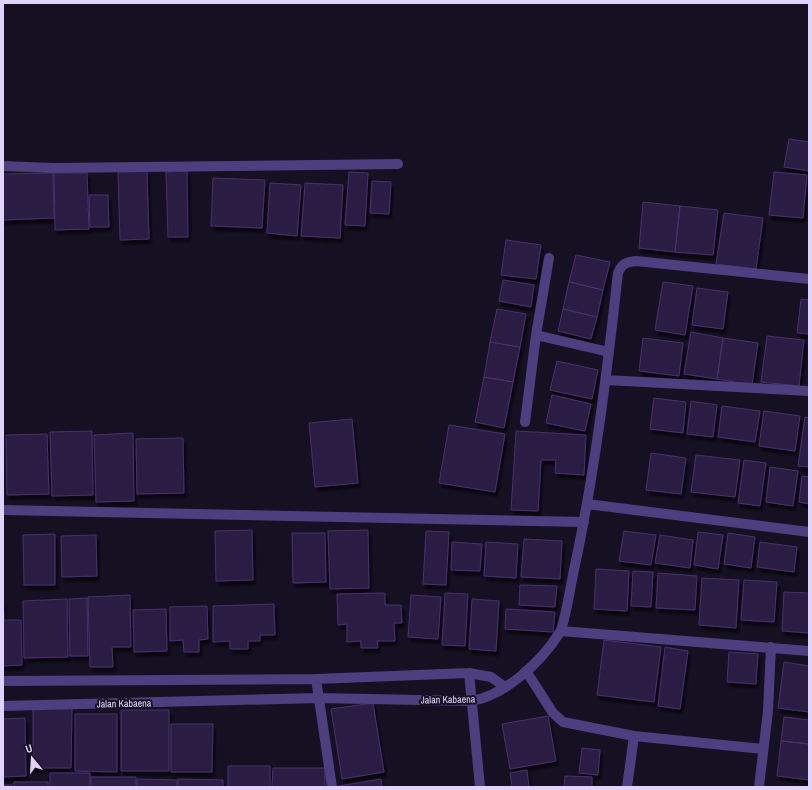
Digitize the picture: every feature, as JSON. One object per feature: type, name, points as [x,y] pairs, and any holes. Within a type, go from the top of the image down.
[{"type":"street","points":[[3,166],[53,168],[398,164]]},
{"type":"street","points":[[525,422],[536,335],[549,258]]},
{"type":"street","points":[[809,279],[636,261],[627,262],[621,266],[618,273],[606,380],[587,504],[561,630],[809,651]]},
{"type":"street","points":[[536,335],[609,352]]},
{"type":"street","points":[[606,380],[809,391]]},
{"type":"street","points":[[587,504],[809,532]]},
{"type":"street","points":[[3,510],[584,522]]},
{"type":"street","name":"Jalan Kabaena","points":[[3,706],[318,698],[471,701],[486,697],[526,671],[540,658],[561,630]]},
{"type":"street","points":[[759,787],[768,711],[770,648]]},
{"type":"street","points":[[526,671],[553,713],[563,722],[634,736],[764,749]]},
{"type":"street","points":[[469,673],[480,787]]},
{"type":"street","points":[[3,681],[316,679],[469,673],[491,677],[505,686]]},
{"type":"street","points":[[316,679],[332,787]]},
{"type":"street","points":[[627,787],[634,736]]},
{"type":"building","points":[[789,139],[809,142],[809,171],[784,167]]},
{"type":"building","points":[[147,171],[149,239],[120,240],[118,172]]},
{"type":"building","points":[[187,171],[188,237],[168,237],[166,172]]},
{"type":"building","points":[[349,172],[368,173],[365,226],[345,225]]},
{"type":"building","points":[[774,172],[807,175],[803,218],[769,215]]},
{"type":"building","points":[[53,173],[54,218],[3,220],[3,174]]},
{"type":"building","points":[[54,173],[87,173],[89,229],[55,230]]},
{"type":"building","points":[[213,178],[265,180],[262,228],[211,226]]},
{"type":"building","points":[[372,181],[391,182],[389,214],[370,213]]},
{"type":"building","points":[[270,183],[301,185],[297,236],[267,233]]},
{"type":"building","points":[[305,183],[343,185],[340,238],[301,236]]},
{"type":"building","points":[[89,195],[108,195],[109,227],[90,227]]},
{"type":"building","points":[[643,202],[680,206],[675,252],[639,248]]},
{"type":"building","points":[[680,206],[718,210],[713,255],[675,252]]},
{"type":"building","points":[[724,213],[763,218],[756,269],[716,264]]},
{"type":"building","points":[[506,240],[541,245],[536,279],[501,275]]},
{"type":"building","points":[[576,255],[610,262],[603,290],[569,282]]},
{"type":"building","points":[[503,280],[534,285],[531,307],[499,301]]},
{"type":"building","points":[[569,282],[603,290],[597,317],[563,309]]},
{"type":"building","points":[[663,282],[693,286],[685,335],[655,330]]},
{"type":"building","points":[[697,288],[728,292],[723,329],[692,325]]},
{"type":"building","points":[[801,299],[809,300],[809,334],[797,333]]},
{"type":"building","points":[[497,309],[526,314],[520,347],[490,342]]},
{"type":"building","points":[[563,309],[597,317],[591,339],[558,331]]},
{"type":"building","points":[[691,332],[723,338],[717,379],[684,374]]},
{"type":"building","points":[[767,336],[804,340],[799,386],[761,382]]},
{"type":"building","points":[[643,338],[683,343],[679,376],[639,371]]},
{"type":"building","points":[[723,338],[758,343],[752,385],[717,379]]},
{"type":"building","points":[[490,342],[520,347],[513,382],[484,377]]},
{"type":"building","points":[[557,361],[598,370],[592,399],[550,390]]},
{"type":"building","points":[[484,377],[513,382],[504,428],[475,422]]},
{"type":"building","points":[[552,395],[591,404],[585,431],[546,423]]},
{"type":"building","points":[[654,398],[686,402],[683,433],[650,429]]},
{"type":"building","points":[[691,401],[717,405],[713,437],[687,434]]},
{"type":"building","points":[[722,406],[760,411],[755,442],[718,437]]},
{"type":"building","points":[[764,411],[800,416],[795,451],[759,446]]},
{"type":"building","points":[[805,417],[809,418],[809,467],[798,466]]},
{"type":"building","points":[[352,419],[358,483],[315,487],[309,423]]},
{"type":"building","points":[[449,425],[505,434],[495,492],[439,483]]},
{"type":"building","points":[[92,431],[93,495],[52,496],[50,432]]},
{"type":"building","points":[[516,431],[586,435],[584,475],[555,473],[556,460],[541,460],[538,511],[511,510]]},
{"type":"building","points":[[133,433],[134,501],[96,502],[94,435]]},
{"type":"building","points":[[47,434],[49,494],[7,495],[6,435]]},
{"type":"building","points":[[183,438],[184,493],[137,494],[136,439]]},
{"type":"building","points":[[651,453],[686,458],[681,494],[646,490]]},
{"type":"building","points":[[696,455],[740,460],[735,497],[691,492]]},
{"type":"building","points":[[744,460],[766,463],[760,506],[738,503]]},
{"type":"building","points":[[770,467],[798,471],[793,506],[766,502]]},
{"type":"building","points":[[802,476],[809,477],[809,504],[799,502]]},
{"type":"building","points":[[252,530],[253,580],[216,581],[215,531]]},
{"type":"building","points":[[368,530],[369,588],[330,589],[328,531]]},
{"type":"building","points":[[426,531],[449,532],[446,585],[423,584]]},
{"type":"building","points":[[624,531],[656,535],[651,565],[619,561]]},
{"type":"building","points":[[698,532],[723,535],[718,569],[694,565]]},
{"type":"building","points":[[292,533],[325,533],[326,582],[293,583]]},
{"type":"building","points":[[728,533],[755,537],[751,568],[724,564]]},
{"type":"building","points":[[55,534],[55,585],[24,585],[23,535]]},
{"type":"building","points":[[96,535],[97,576],[62,577],[61,536]]},
{"type":"building","points":[[660,535],[693,540],[690,568],[655,563]]},
{"type":"building","points":[[524,539],[562,541],[560,579],[521,577]]},
{"type":"building","points":[[452,542],[482,544],[480,571],[451,570]]},
{"type":"building","points":[[486,542],[518,544],[516,578],[484,576]]},
{"type":"building","points":[[760,542],[797,547],[794,572],[757,567]]},
{"type":"building","points":[[596,569],[629,571],[627,611],[594,609]]},
{"type":"building","points":[[633,571],[653,572],[651,607],[631,606]]},
{"type":"building","points":[[658,573],[697,576],[695,610],[656,608]]},
{"type":"building","points":[[702,578],[739,580],[736,628],[699,625]]},
{"type":"building","points":[[744,580],[777,582],[774,622],[741,620]]},
{"type":"building","points":[[520,585],[557,586],[555,607],[519,605]]},
{"type":"building","points":[[784,592],[809,593],[809,633],[782,631]]},
{"type":"building","points":[[385,593],[385,605],[401,605],[402,623],[394,623],[395,641],[377,641],[378,648],[361,648],[361,641],[347,642],[347,624],[338,625],[337,594]]},
{"type":"building","points":[[445,593],[468,594],[465,646],[442,645]]},
{"type":"building","points":[[130,595],[131,647],[112,647],[113,667],[90,667],[88,597]]},
{"type":"building","points":[[411,595],[441,597],[438,639],[408,637]]},
{"type":"building","points":[[87,598],[88,656],[70,656],[69,599]]},
{"type":"building","points":[[67,599],[68,657],[24,658],[23,601]]},
{"type":"building","points":[[472,599],[499,601],[496,651],[469,649]]},
{"type":"building","points":[[3,602],[4,620],[21,620],[22,665],[3,666]]},
{"type":"building","points":[[274,604],[275,635],[260,635],[260,641],[248,641],[248,649],[230,649],[230,641],[213,642],[213,606]]},
{"type":"building","points":[[207,606],[208,639],[199,640],[199,652],[184,652],[183,640],[170,641],[170,607]]},
{"type":"building","points":[[166,609],[167,651],[134,652],[133,610]]},
{"type":"building","points":[[506,609],[555,612],[553,632],[505,629]]},
{"type":"building","points":[[604,640],[661,647],[654,702],[597,695]]},
{"type":"building","points":[[665,647],[688,651],[680,709],[658,706]]},
{"type":"building","points":[[729,652],[758,654],[756,684],[727,682]]},
{"type":"building","points":[[784,662],[809,666],[809,712],[778,708]]},
{"type":"building","points":[[373,703],[384,772],[342,779],[331,709]]},
{"type":"building","points":[[33,708],[72,708],[71,768],[33,768]]},
{"type":"building","points":[[121,710],[169,710],[169,771],[121,771]]},
{"type":"building","points":[[75,714],[117,714],[117,772],[75,771]]},
{"type":"building","points":[[548,716],[556,761],[510,769],[502,724]]},
{"type":"building","points":[[784,717],[809,720],[809,744],[781,741]]},
{"type":"building","points":[[25,718],[26,776],[3,777],[3,719]]},
{"type":"building","points":[[171,724],[213,724],[212,772],[171,772]]},
{"type":"building","points":[[781,741],[809,744],[809,780],[777,776]]},
{"type":"building","points":[[582,748],[600,750],[598,775],[579,773]]},
{"type":"building","points":[[228,766],[270,766],[270,787],[228,787]]},
{"type":"building","points":[[273,768],[325,768],[325,787],[272,787]]},
{"type":"building","points":[[527,770],[529,787],[512,787],[510,773]]},
{"type":"building","points":[[50,773],[90,773],[90,787],[50,787]]},
{"type":"building","points":[[565,776],[592,777],[592,787],[564,787]]},
{"type":"building","points":[[91,777],[136,777],[136,787],[91,787]]},
{"type":"building","points":[[137,779],[177,780],[177,787],[137,787]]},
{"type":"building","points":[[178,779],[223,780],[223,787],[178,787]]},
{"type":"building","points":[[381,779],[382,787],[339,786]]},
{"type":"building","points":[[14,782],[48,782],[48,787],[14,787]]},
{"type":"building","points":[[3,785],[12,785],[12,787],[3,787]]}]
